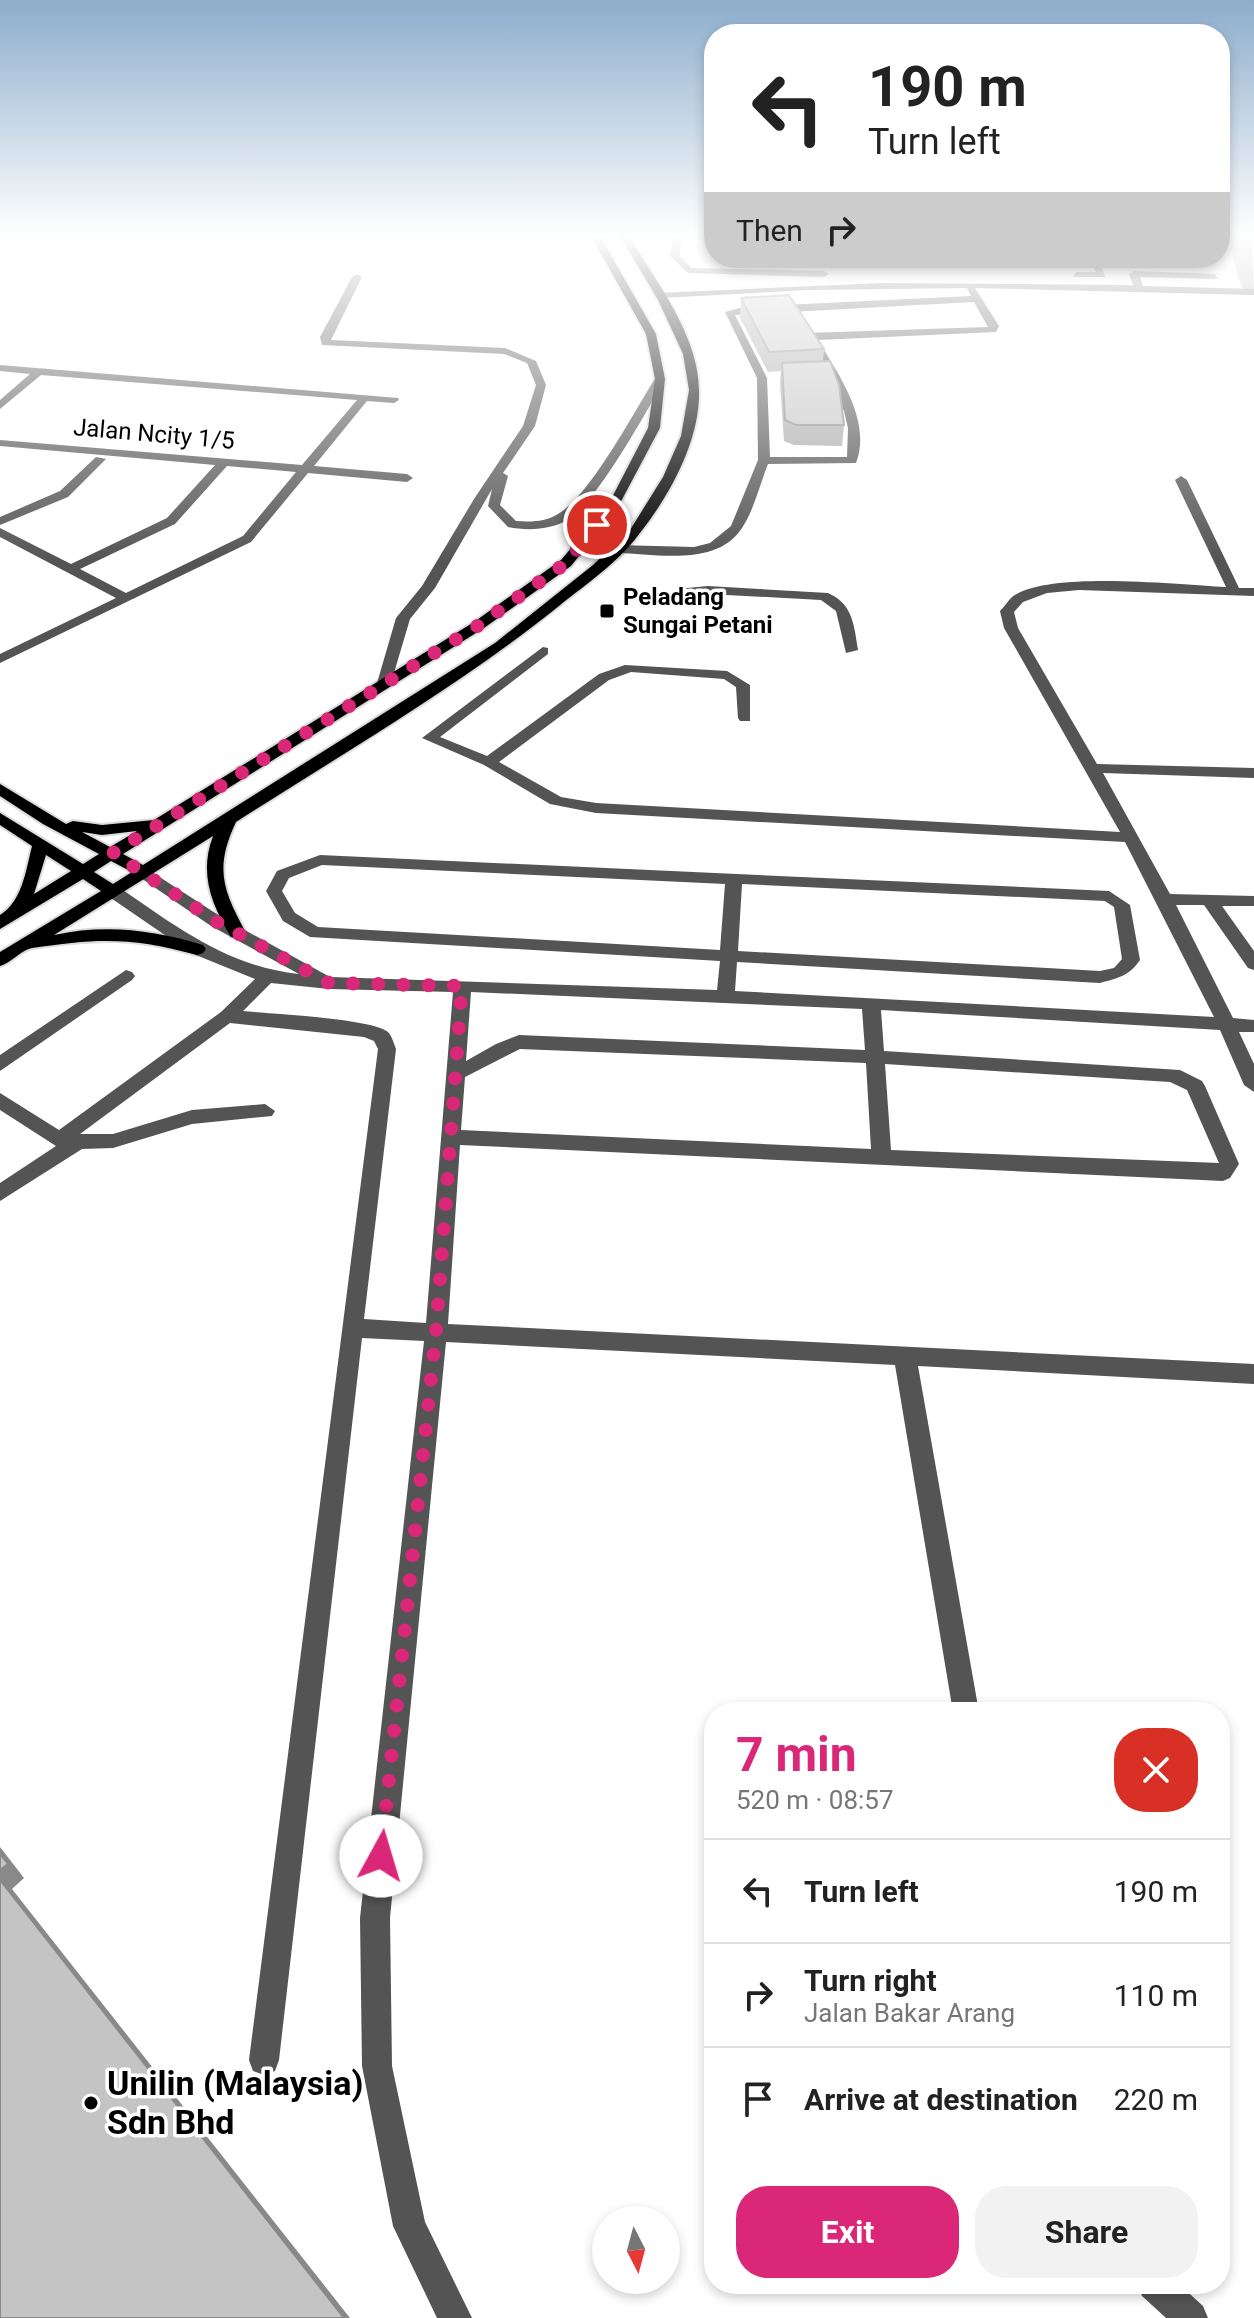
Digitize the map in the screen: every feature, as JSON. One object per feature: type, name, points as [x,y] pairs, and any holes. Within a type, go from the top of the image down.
[{"type":"main road","points":[[0,923],[479,625],[566,563],[613,506],[654,428],[660,379],[653,344]]},
{"type":"main road","points":[[0,960],[230,819],[500,646],[598,568],[635,532],[669,477],[687,436],[694,390],[683,344]]},
{"type":"main road","points":[[0,789],[49,821],[144,872]]},
{"type":"main road","points":[[0,818],[111,890]]},
{"type":"main road","points":[[230,819],[215,846],[212,874],[220,901],[237,933]]},
{"type":"main road","points":[[49,821],[102,830],[133,828],[163,820]]},
{"type":"main road","points":[[17,913],[33,878],[40,845]]},
{"type":"main road","points":[[22,947],[76,935],[117,931],[160,937],[197,949]]},
{"type":"street","points":[[352,344],[505,351],[531,361],[541,385],[529,426],[480,499],[428,588],[403,618],[384,683]]},
{"type":"street","points":[[617,549],[674,552],[714,546],[736,528],[764,454],[762,378],[745,344]]},
{"type":"street","points":[[764,454],[855,449],[852,422],[834,375],[815,344]]},
{"type":"street","points":[[0,368],[394,400]]},
{"type":"street","points":[[0,405],[39,371]]},
{"type":"street","points":[[820,376],[834,375]]},
{"type":"street","points":[[762,378],[776,378]]},
{"type":"street","points":[[506,464],[494,506],[502,517],[512,524],[530,527],[551,525],[579,504],[639,416],[660,379]]},
{"type":"street","points":[[0,659],[247,539],[365,397]]},
{"type":"street","name":"Jalan Ncity 1/5","points":[[0,443],[407,478]]},
{"type":"street","points":[[0,521],[64,494],[100,459]]},
{"type":"street","points":[[70,569],[171,521],[224,462]]},
{"type":"street","points":[[1181,480],[1234,591]]},
{"type":"street","points":[[0,532],[126,598]]},
{"type":"street","points":[[1254,592],[1079,586],[1045,589],[1018,599],[1007,611],[1011,628],[1093,768],[1163,899],[1228,1025],[1254,1085]]},
{"type":"street","points":[[681,600],[692,591],[708,590],[823,596],[837,601],[843,608],[851,650]]},
{"type":"street","points":[[543,651],[429,738],[489,762],[556,801],[596,808],[1130,837]]},
{"type":"street","points":[[489,762],[604,677],[630,668],[727,675],[743,685],[745,718]]},
{"type":"street","points":[[1093,768],[1254,773]]},
{"type":"street","points":[[320,860],[734,878],[1109,896],[1122,905],[1131,960],[1120,972],[1100,977],[316,933],[305,930],[279,909],[274,891],[283,875],[320,860]]},
{"type":"street","points":[[144,872],[237,933],[329,983]]},
{"type":"street","points":[[726,996],[734,878]]},
{"type":"street","points":[[111,890],[197,949],[267,977],[329,983],[871,1003],[1254,1026]]},
{"type":"street","points":[[1163,899],[1254,901]]},
{"type":"street","points":[[1209,900],[1254,964]]},
{"type":"street","points":[[0,1064],[126,976]]},
{"type":"street","points":[[0,1193],[227,1016],[267,977]]},
{"type":"street","points":[[455,2318],[409,2226],[377,2066],[375,1918],[436,1331],[462,986]]},
{"type":"street","points":[[871,1003],[882,1158]]},
{"type":"street","points":[[227,1016],[367,1031],[382,1037],[387,1049],[264,2060]]},
{"type":"street","points":[[451,1137],[1223,1173],[1229,1164],[1195,1086],[1173,1075],[875,1057],[519,1042],[499,1047],[477,1065],[456,1073]]},
{"type":"street","points":[[0,1100],[68,1141],[113,1141],[192,1117],[265,1111]]},
{"type":"street","points":[[352,1328],[1254,1374]]},
{"type":"street","points":[[905,1356],[964,1702]]},
{"type":"street","points":[[1165,2294],[1191,2318]]},
{"type":"building","points":[[765,344],[821,344],[824,349],[769,352]]},
{"type":"building","points":[[830,361],[839,385],[844,425],[796,425],[785,420],[782,363]]},
{"type":"building","points":[[0,1854],[8,1864],[0,1870]]},
{"type":"building","name":"Unilin (Malaysia) Sdn Bhd","points":[[0,1880],[344,2318],[0,2318]]},
{"type":"place","name":"Peladang Sungai Petani","points":[[607,611]]},
{"type":"place","name":"Unilin (Malaysia) Sdn Bhd","points":[[91,2103]]},
{"type":"route","points":[[381,1856],[436,1331],[462,986],[329,983],[217,922],[113,853],[479,625],[566,563],[597,525]]}]
